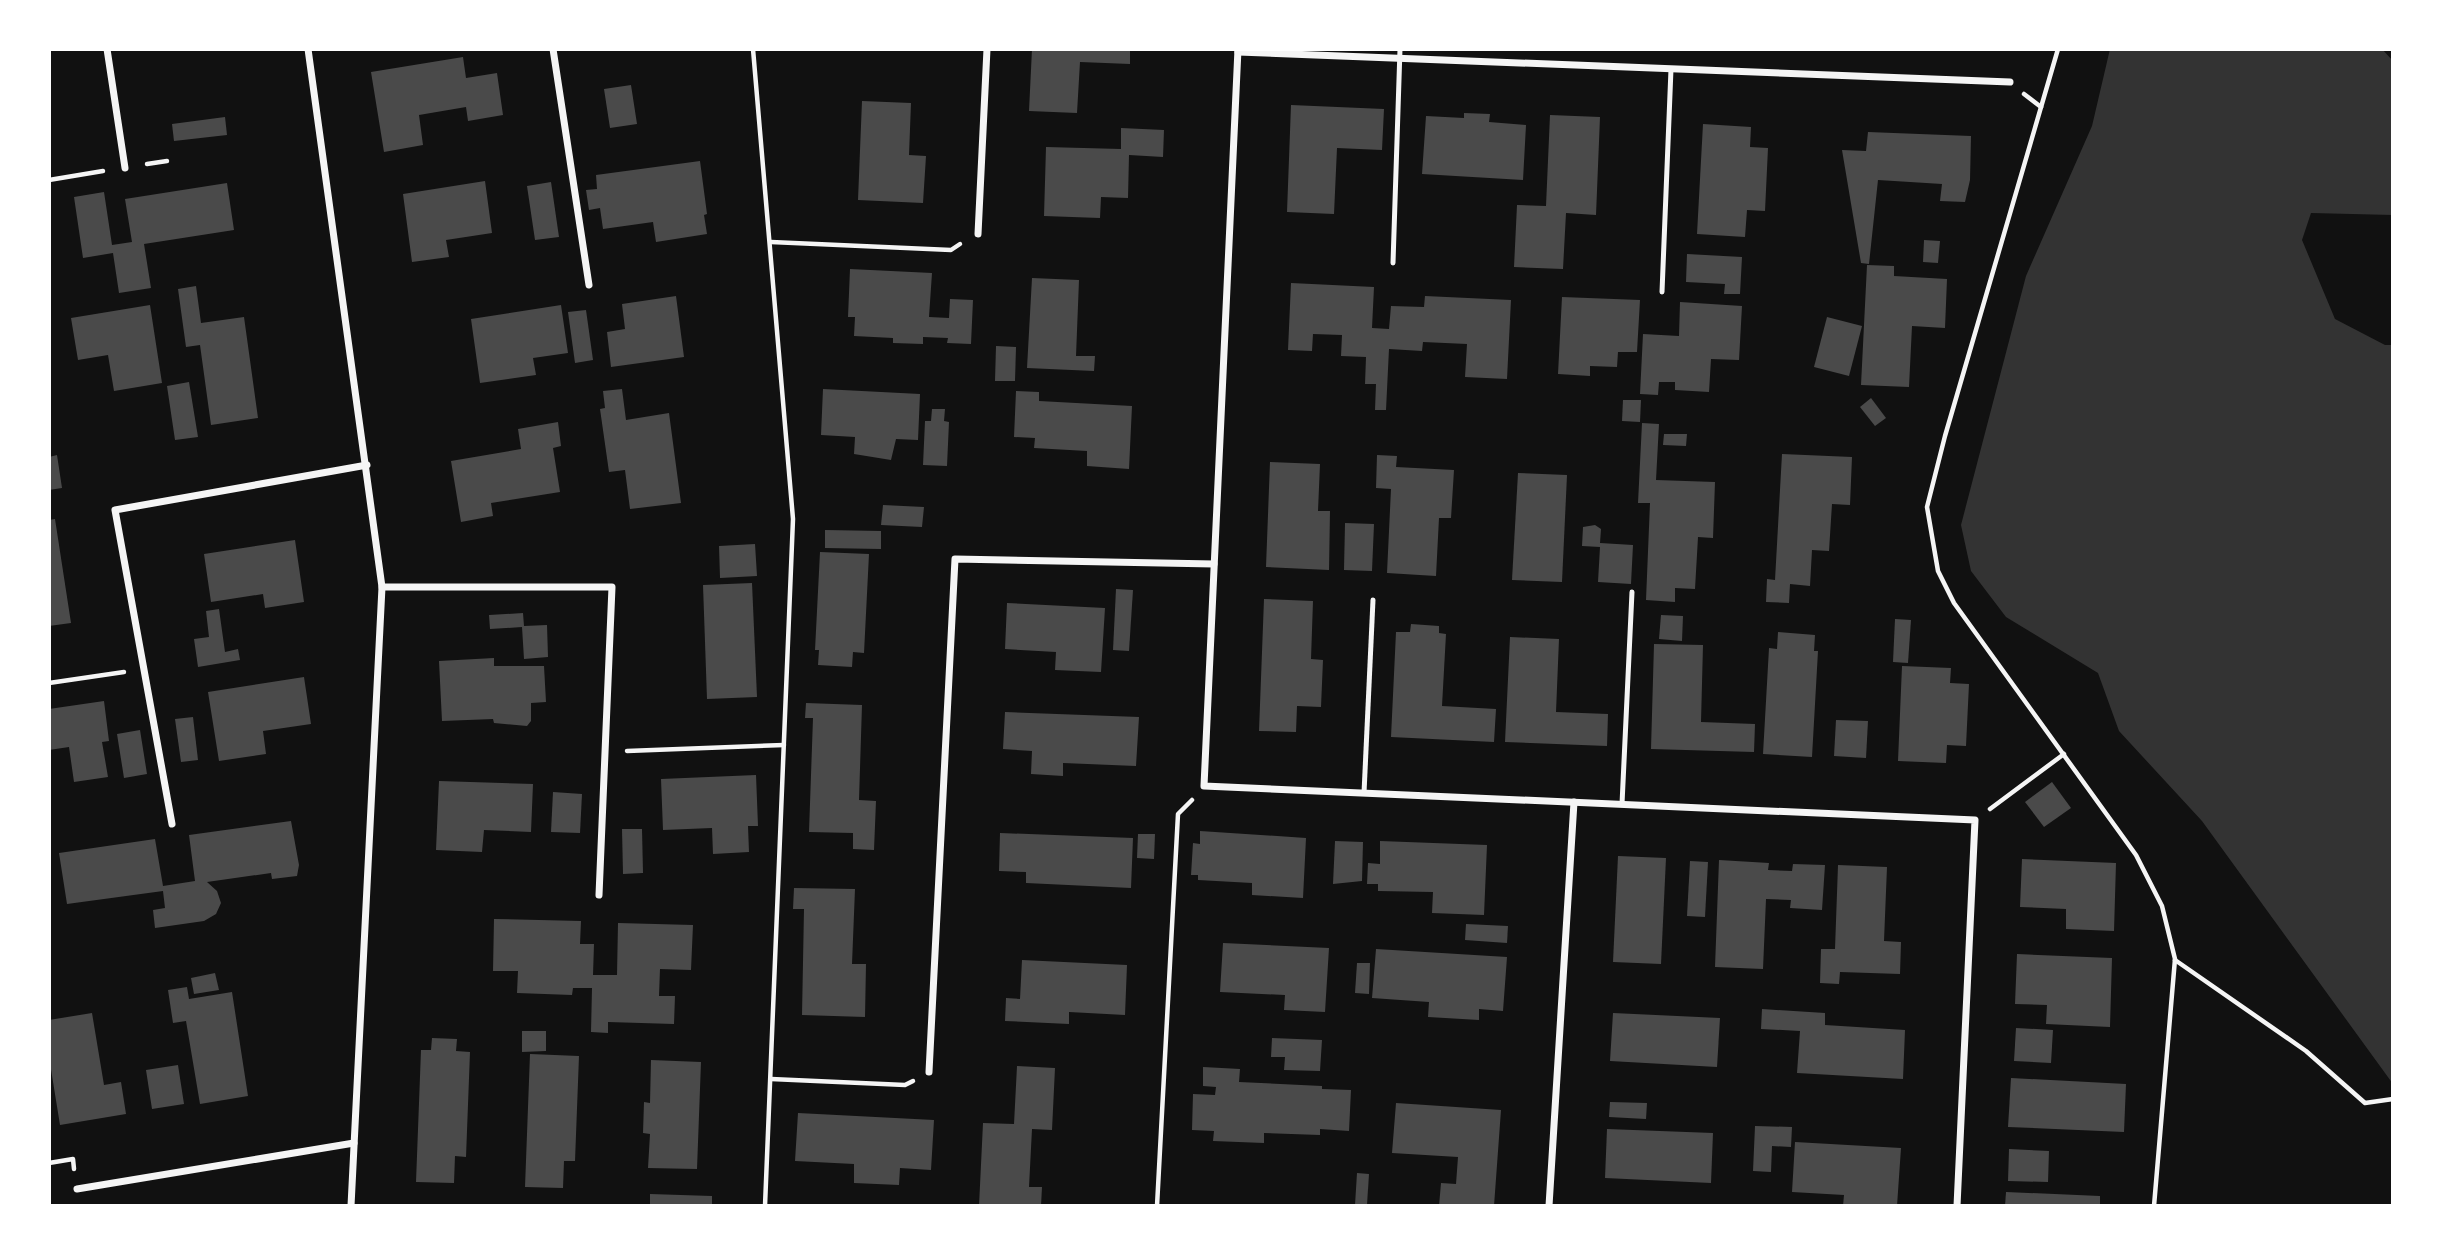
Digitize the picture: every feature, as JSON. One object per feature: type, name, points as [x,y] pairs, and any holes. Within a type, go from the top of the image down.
[{"type":"street","points":[[107,49],[125,168]]},
{"type":"street","points":[[308,49],[382,587],[351,1206]]},
{"type":"street","points":[[553,49],[589,285]]},
{"type":"street","points":[[978,233],[987,49]]},
{"type":"street","points":[[1957,1206],[1975,820],[1204,786],[1238,51],[2010,82]]},
{"type":"street","points":[[172,824],[116,510],[367,465]]},
{"type":"street","points":[[929,1072],[956,559],[1214,564]]},
{"type":"street","points":[[382,587],[612,587],[599,895]]},
{"type":"street","points":[[1549,1206],[1574,802]]},
{"type":"street","points":[[77,1189],[354,1143]]},
{"type":"lane","points":[[1393,263],[1400,49]]},
{"type":"lane","points":[[1662,292],[1671,69]]},
{"type":"lane","points":[[1622,804],[1632,592]]},
{"type":"lane","points":[[1364,793],[1373,600]]},
{"type":"path","points":[[753,49],[793,519],[765,1206]]},
{"type":"path","points":[[2058,49],[1945,436],[1927,517],[1938,571],[1954,603],[2136,855],[2162,906],[2175,959],[2154,1206]]},
{"type":"path","points":[[771,242],[951,250],[978,233]]},
{"type":"path","points":[[49,682],[144,670]]},
{"type":"path","points":[[605,752],[784,745]]},
{"type":"path","points":[[1975,820],[2065,754]]},
{"type":"path","points":[[1157,1206],[1178,814],[1204,786]]},
{"type":"path","points":[[2175,959],[2306,1051],[2365,1103],[2393,1099]]},
{"type":"path","points":[[771,1079],[905,1085],[929,1072]]},
{"type":"shaded area","points":[[2110,49],[2382,49],[2393,61],[2393,215],[2311,213],[2302,240],[2335,319],[2385,345],[2393,345],[2393,1084],[2202,821],[2119,731],[2098,673],[2006,617],[1971,571],[1961,525],[2026,276],[2092,126]]},
{"type":"building","points":[[1032,49],[1130,49],[1130,64],[1080,62],[1077,113],[1029,111]]},
{"type":"building","points":[[463,57],[466,78],[497,73],[503,115],[468,121],[466,107],[419,115],[423,145],[384,152],[371,72]]},
{"type":"building","points":[[631,85],[637,124],[610,128],[604,89]]},
{"type":"building","points":[[862,101],[911,103],[909,155],[926,156],[923,203],[858,200]]},
{"type":"building","points":[[1291,105],[1384,109],[1382,150],[1337,148],[1334,214],[1287,212]]},
{"type":"building","points":[[1464,113],[1490,114],[1489,122],[1526,125],[1523,180],[1422,174],[1426,116],[1464,118]]},
{"type":"building","points":[[1550,115],[1600,117],[1596,215],[1566,213],[1563,269],[1514,267],[1517,205],[1546,206]]},
{"type":"building","points":[[225,117],[227,135],[174,141],[172,124]]},
{"type":"building","points":[[1703,124],[1751,127],[1750,147],[1768,148],[1765,211],[1747,210],[1745,237],[1697,234]]},
{"type":"building","points":[[1121,128],[1164,130],[1163,157],[1129,155],[1128,198],[1101,197],[1100,218],[1044,216],[1046,147],[1121,149]]},
{"type":"building","points":[[1868,132],[1971,136],[1970,180],[1965,202],[1940,201],[1942,184],[1878,180],[1869,264],[1861,263],[1842,150],[1866,151]]},
{"type":"building","points":[[700,161],[707,234],[656,242],[653,222],[603,229],[600,208],[589,210],[586,190],[597,189],[596,175]]},
{"type":"building","points":[[485,181],[492,233],[446,240],[449,257],[412,262],[403,194]]},
{"type":"building","points":[[551,182],[559,237],[535,240],[527,186]]},
{"type":"building","points":[[227,183],[234,230],[144,244],[151,288],[119,293],[113,253],[83,258],[74,197],[104,192],[112,245],[132,242],[125,199]]},
{"type":"building","points":[[1924,240],[1940,241],[1938,263],[1923,262]]},
{"type":"building","points":[[1687,254],[1742,257],[1740,294],[1724,294],[1725,284],[1686,282]]},
{"type":"building","points":[[1867,265],[1894,266],[1894,276],[1947,279],[1945,328],[1912,326],[1909,387],[1861,385]]},
{"type":"building","points":[[850,269],[932,273],[929,317],[949,318],[950,299],[973,300],[971,344],[947,343],[948,338],[923,337],[923,344],[893,343],[893,338],[854,336],[855,317],[848,317]]},
{"type":"building","points":[[1032,278],[1079,280],[1076,356],[1095,356],[1094,371],[1027,368]]},
{"type":"building","points":[[1291,283],[1374,287],[1372,328],[1389,329],[1391,306],[1424,307],[1425,296],[1511,300],[1507,379],[1465,377],[1467,344],[1423,342],[1422,351],[1389,349],[1386,410],[1375,410],[1376,384],[1365,384],[1366,357],[1341,356],[1342,335],[1313,334],[1312,351],[1288,350]]},
{"type":"building","points":[[196,286],[201,323],[244,317],[258,418],[211,425],[200,345],[186,347],[178,289]]},
{"type":"building","points":[[676,296],[684,357],[611,367],[607,332],[625,329],[622,304]]},
{"type":"building","points":[[1562,297],[1640,300],[1637,352],[1618,352],[1617,367],[1590,366],[1590,376],[1558,374]]},
{"type":"building","points":[[1680,302],[1742,306],[1739,360],[1711,359],[1709,392],[1675,390],[1675,382],[1659,382],[1658,395],[1640,394],[1643,334],[1679,336]]},
{"type":"building","points":[[150,305],[162,383],[114,391],[108,355],[78,360],[71,318]]},
{"type":"building","points":[[561,305],[568,353],[533,358],[536,375],[480,383],[471,319]]},
{"type":"building","points":[[586,310],[593,360],[575,363],[568,312]]},
{"type":"building","points":[[1827,317],[1862,326],[1849,376],[1814,367]]},
{"type":"building","points":[[996,346],[1016,347],[1015,381],[995,381]]},
{"type":"building","points":[[189,382],[198,437],[175,440],[167,386]]},
{"type":"building","points":[[622,389],[626,420],[669,413],[681,503],[630,509],[625,470],[609,472],[600,409],[605,408],[603,391]]},
{"type":"building","points":[[823,389],[920,394],[918,440],[896,439],[891,460],[854,454],[855,437],[821,435]]},
{"type":"building","points":[[1016,391],[1039,392],[1039,401],[1132,406],[1129,469],[1087,466],[1087,451],[1034,448],[1035,438],[1014,437]]},
{"type":"building","points":[[1871,398],[1886,418],[1875,426],[1860,407]]},
{"type":"building","points":[[1623,400],[1641,400],[1640,422],[1622,421]]},
{"type":"building","points":[[932,409],[945,409],[944,421],[949,422],[947,466],[923,465],[925,421],[931,421]]},
{"type":"building","points":[[558,422],[561,446],[553,448],[560,492],[491,503],[493,516],[461,522],[451,461],[521,449],[518,429]]},
{"type":"building","points":[[1642,423],[1659,424],[1656,480],[1715,482],[1713,538],[1698,537],[1695,589],[1675,588],[1675,602],[1646,600],[1650,503],[1638,503]]},
{"type":"building","points":[[1664,434],[1687,434],[1686,446],[1663,445]]},
{"type":"building","points":[[1782,454],[1852,457],[1850,505],[1832,504],[1829,551],[1812,550],[1810,586],[1790,584],[1789,603],[1766,602],[1767,579],[1775,580]]},
{"type":"building","points":[[57,455],[62,488],[49,490],[49,457]]},
{"type":"building","points":[[1377,455],[1397,456],[1396,467],[1454,470],[1451,518],[1439,518],[1436,576],[1387,573],[1391,489],[1376,488]]},
{"type":"building","points":[[1270,462],[1320,464],[1318,511],[1330,511],[1329,570],[1266,567]]},
{"type":"building","points":[[1518,473],[1567,475],[1562,582],[1512,580]]},
{"type":"building","points":[[883,505],[924,507],[922,527],[881,525]]},
{"type":"building","points":[[55,519],[71,623],[49,626],[49,520]]},
{"type":"building","points":[[1345,523],[1374,524],[1372,571],[1344,570]]},
{"type":"building","points":[[1595,525],[1601,529],[1600,543],[1633,545],[1631,584],[1598,582],[1600,547],[1582,546],[1583,527]]},
{"type":"building","points":[[825,530],[881,531],[881,549],[825,548]]},
{"type":"building","points":[[295,540],[304,602],[265,608],[263,594],[211,602],[204,554]]},
{"type":"building","points":[[755,544],[757,576],[720,578],[719,546]]},
{"type":"building","points":[[820,552],[869,554],[864,653],[853,652],[852,667],[818,665],[819,650],[815,650]]},
{"type":"building","points":[[752,583],[757,697],[707,699],[703,585]]},
{"type":"building","points":[[1116,589],[1133,590],[1129,651],[1113,650]]},
{"type":"building","points":[[1264,599],[1313,601],[1311,659],[1323,660],[1321,707],[1297,706],[1296,732],[1259,731]]},
{"type":"building","points":[[1007,603],[1105,608],[1101,672],[1055,670],[1056,652],[1005,649]]},
{"type":"building","points":[[219,609],[225,652],[238,649],[240,660],[198,667],[194,639],[209,637],[206,611]]},
{"type":"building","points":[[523,613],[524,626],[547,625],[548,657],[524,659],[522,627],[490,629],[489,615]]},
{"type":"building","points":[[1661,615],[1683,616],[1682,641],[1659,639]]},
{"type":"building","points":[[1895,619],[1911,620],[1908,663],[1893,662]]},
{"type":"building","points":[[1411,624],[1439,626],[1439,633],[1446,634],[1442,706],[1496,709],[1494,742],[1391,737],[1396,632],[1410,632]]},
{"type":"building","points":[[1778,632],[1815,635],[1814,651],[1818,651],[1812,757],[1763,754],[1769,648],[1777,649]]},
{"type":"building","points":[[1510,637],[1559,639],[1556,712],[1608,714],[1607,746],[1505,742]]},
{"type":"building","points":[[1654,644],[1703,645],[1701,722],[1755,724],[1754,752],[1651,749]]},
{"type":"building","points":[[494,658],[494,666],[544,666],[546,702],[531,703],[531,721],[527,726],[494,723],[493,719],[442,721],[439,661]]},
{"type":"building","points":[[1902,666],[1951,668],[1950,683],[1969,684],[1966,746],[1947,745],[1946,763],[1898,761]]},
{"type":"building","points":[[304,677],[311,724],[263,731],[266,754],[219,761],[208,692]]},
{"type":"building","points":[[104,701],[109,741],[102,742],[108,777],[74,782],[69,747],[49,750],[49,709]]},
{"type":"building","points":[[806,703],[862,705],[859,800],[876,801],[874,850],[853,849],[853,833],[809,832],[813,718],[805,718]]},
{"type":"building","points":[[1005,712],[1139,717],[1136,766],[1063,763],[1063,776],[1031,774],[1032,751],[1003,749]]},
{"type":"building","points":[[193,717],[198,760],[181,762],[175,719]]},
{"type":"building","points":[[1836,720],[1868,721],[1866,758],[1834,756]]},
{"type":"building","points":[[140,730],[147,774],[124,778],[117,734]]},
{"type":"building","points":[[756,775],[758,826],[748,826],[749,852],[713,854],[712,828],[663,830],[661,779]]},
{"type":"building","points":[[439,781],[533,784],[531,832],[484,830],[482,852],[436,850]]},
{"type":"building","points":[[2052,782],[2071,808],[2044,827],[2025,802]]},
{"type":"building","points":[[553,792],[582,794],[580,833],[551,832]]},
{"type":"building","points":[[291,821],[299,865],[297,876],[272,879],[271,873],[207,882],[217,891],[221,903],[216,914],[204,921],[155,928],[153,910],[165,908],[163,891],[67,904],[59,853],[155,839],[163,886],[195,881],[189,835]]},
{"type":"building","points":[[622,829],[642,829],[643,873],[623,874]]},
{"type":"building","points":[[1200,831],[1306,838],[1303,898],[1252,895],[1252,883],[1198,880],[1198,875],[1191,875],[1193,843],[1200,844]]},
{"type":"building","points":[[1000,833],[1133,838],[1131,888],[1026,883],[1026,872],[999,871]]},
{"type":"building","points":[[1138,834],[1155,834],[1154,859],[1137,858]]},
{"type":"building","points":[[1335,841],[1363,842],[1362,881],[1333,884]]},
{"type":"building","points":[[1380,841],[1487,845],[1484,915],[1432,913],[1433,892],[1378,891],[1378,884],[1367,884],[1368,863],[1380,864]]},
{"type":"building","points":[[1618,856],[1666,858],[1661,964],[1613,962]]},
{"type":"building","points":[[2022,859],[2116,863],[2114,931],[2066,929],[2066,909],[2020,907]]},
{"type":"building","points":[[1719,860],[1769,863],[1768,870],[1792,871],[1793,864],[1825,865],[1822,910],[1790,908],[1791,900],[1766,899],[1763,969],[1715,967]]},
{"type":"building","points":[[1690,861],[1708,862],[1705,917],[1687,916]]},
{"type":"building","points":[[1838,865],[1887,867],[1884,941],[1901,942],[1900,974],[1840,972],[1839,984],[1820,983],[1821,949],[1835,949]]},
{"type":"building","points":[[794,888],[855,889],[852,964],[866,964],[865,1017],[802,1015],[804,909],[793,909]]},
{"type":"building","points":[[494,919],[581,921],[580,944],[594,944],[593,975],[617,975],[618,923],[693,925],[691,970],[660,969],[659,996],[675,996],[674,1024],[608,1022],[608,1033],[591,1032],[592,988],[573,988],[572,995],[517,993],[518,971],[493,971]]},
{"type":"building","points":[[1466,924],[1508,926],[1507,943],[1465,940]]},
{"type":"building","points":[[1223,943],[1329,948],[1325,1012],[1284,1010],[1285,995],[1220,992]]},
{"type":"building","points":[[1376,949],[1507,957],[1503,1011],[1479,1009],[1479,1020],[1428,1017],[1429,1002],[1372,998]]},
{"type":"building","points":[[2017,954],[2112,958],[2110,1027],[2046,1024],[2047,1005],[2015,1004]]},
{"type":"building","points":[[1022,960],[1127,965],[1125,1015],[1069,1012],[1069,1024],[1005,1021],[1006,998],[1020,999]]},
{"type":"building","points":[[1357,963],[1370,963],[1369,994],[1355,993]]},
{"type":"building","points":[[215,973],[219,990],[194,994],[191,978]]},
{"type":"building","points":[[187,987],[189,999],[232,992],[248,1096],[200,1104],[186,1021],[173,1023],[168,990]]},
{"type":"building","points":[[1762,1009],[1825,1013],[1825,1025],[1905,1030],[1903,1079],[1797,1073],[1800,1031],[1761,1029]]},
{"type":"building","points":[[92,1013],[104,1085],[121,1082],[126,1114],[60,1125],[49,1057],[49,1020]]},
{"type":"building","points":[[1613,1013],[1720,1018],[1717,1067],[1610,1061]]},
{"type":"building","points":[[2016,1028],[2053,1030],[2051,1063],[2014,1061]]},
{"type":"building","points":[[522,1031],[546,1031],[546,1051],[522,1052]]},
{"type":"building","points":[[432,1038],[457,1039],[456,1051],[470,1052],[466,1157],[455,1156],[454,1183],[416,1182],[421,1050],[431,1050]]},
{"type":"building","points":[[1272,1038],[1322,1040],[1320,1071],[1284,1070],[1285,1057],[1271,1057]]},
{"type":"building","points":[[530,1054],[579,1056],[575,1161],[564,1161],[563,1188],[525,1187]]},
{"type":"building","points":[[651,1060],[701,1062],[697,1169],[648,1168],[650,1134],[643,1133],[644,1102],[650,1103]]},
{"type":"building","points":[[178,1065],[184,1104],[152,1109],[146,1070]]},
{"type":"building","points":[[1017,1066],[1055,1068],[1052,1130],[1032,1129],[1029,1187],[1042,1187],[1041,1206],[979,1206],[983,1123],[1014,1124]]},
{"type":"building","points":[[1203,1067],[1240,1069],[1239,1082],[1351,1090],[1349,1131],[1320,1129],[1320,1135],[1264,1133],[1264,1143],[1213,1141],[1214,1131],[1192,1130],[1193,1094],[1215,1095],[1216,1087],[1203,1086]]},
{"type":"building","points":[[2011,1078],[2126,1084],[2124,1132],[2008,1127]]},
{"type":"building","points":[[1610,1102],[1647,1103],[1646,1119],[1609,1117]]},
{"type":"building","points":[[1396,1103],[1501,1110],[1494,1206],[1439,1206],[1441,1183],[1456,1184],[1458,1157],[1392,1153]]},
{"type":"building","points":[[798,1113],[934,1120],[931,1170],[900,1168],[899,1185],[854,1183],[854,1164],[795,1161]]},
{"type":"building","points":[[1755,1126],[1792,1127],[1791,1147],[1772,1146],[1771,1172],[1753,1171]]},
{"type":"building","points":[[1607,1129],[1713,1133],[1711,1183],[1605,1178]]},
{"type":"building","points":[[1795,1142],[1901,1148],[1897,1206],[1843,1206],[1844,1195],[1792,1192]]},
{"type":"building","points":[[2009,1149],[2049,1151],[2048,1182],[2008,1181]]},
{"type":"building","points":[[1357,1173],[1369,1174],[1367,1205],[1355,1205]]},
{"type":"building","points":[[2006,1192],[2100,1196],[2100,1206],[2005,1206]]},
{"type":"building","points":[[650,1194],[712,1196],[712,1206],[650,1206]]}]
